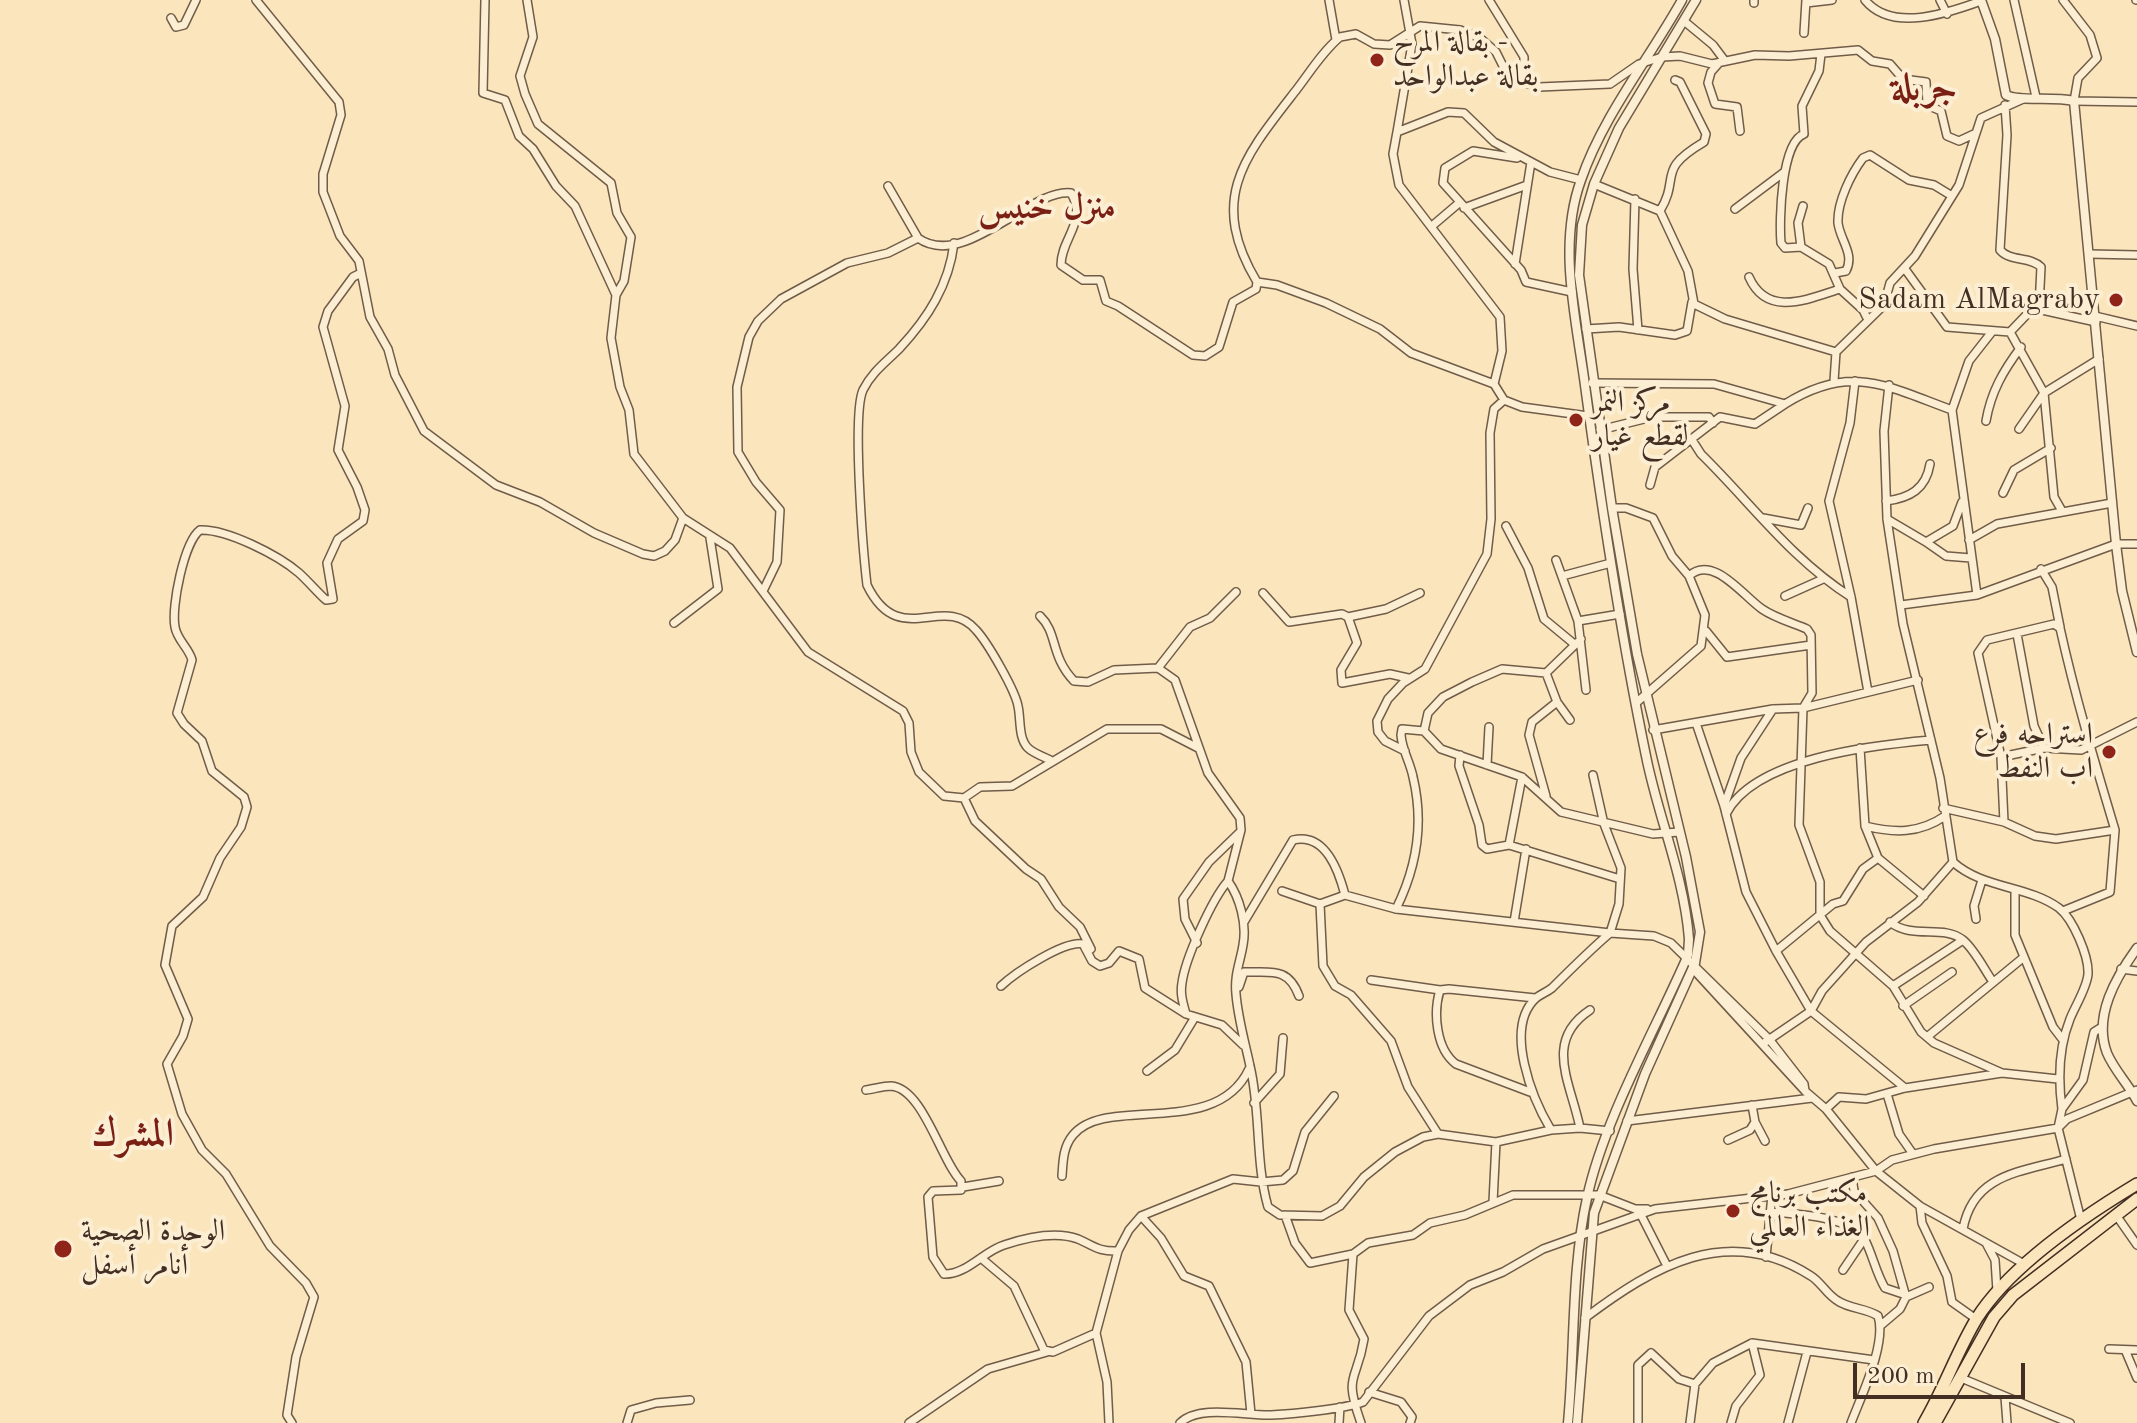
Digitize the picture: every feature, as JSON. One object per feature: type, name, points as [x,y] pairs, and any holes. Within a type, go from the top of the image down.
[{"type":"highway","points":[[1924,1423],[1976,1319],[1997,1291],[2040,1254],[2137,1184]]},
{"type":"highway","points":[[1935,1423],[1994,1317],[2048,1265],[2137,1199]]},
{"type":"highway","points":[[2040,1254],[2048,1265]]},
{"type":"street","points":[[171,18],[176,27],[184,25],[196,0]]},
{"type":"street","points":[[256,0],[339,102],[341,115],[323,174],[323,192],[340,236],[359,261],[370,317],[388,349],[395,375],[431,437],[496,485],[540,502],[594,533],[643,554],[654,556],[665,551],[675,540],[683,518]]},
{"type":"street","points":[[527,0],[533,37],[520,76],[538,124],[611,183],[617,213],[631,237],[624,281],[616,295],[611,338],[620,387],[629,410],[634,454],[683,518],[730,548],[808,652],[903,711],[919,772],[944,796],[964,798],[980,787],[1012,786],[1050,760],[1107,729],[1161,729],[1198,748]]},
{"type":"street","points":[[1329,0],[1336,40]]},
{"type":"street","points":[[1404,0],[1412,44],[1393,154],[1399,185],[1500,317],[1502,351],[1494,384]]},
{"type":"street","points":[[1489,0],[1524,57],[1524,67],[1516,80]]},
{"type":"street","points":[[1577,1423],[1590,1233],[1599,1195],[1627,1121],[1694,966],[1698,918],[1653,730],[1612,508],[1588,416],[1572,292],[1571,240],[1581,180],[1608,124],[1682,0]]},
{"type":"street","points":[[1568,1423],[1579,1237],[1587,1195],[1610,1131],[1688,955],[1688,923],[1668,833],[1646,759],[1611,563],[1598,448],[1600,430],[1579,275],[1582,225],[1594,184],[1619,128],[1696,0]]},
{"type":"street","points":[[1804,33],[1806,1],[1832,0]]},
{"type":"street","points":[[1865,0],[1880,12],[1903,16],[1947,14],[1981,1],[1995,39],[2006,95],[2023,99]]},
{"type":"street","points":[[1940,0],[1947,14]]},
{"type":"street","points":[[2014,0],[2036,97]]},
{"type":"street","points":[[2063,0],[2090,35],[2097,58],[2078,78],[2074,101],[2116,544],[2122,591],[2137,652]]},
{"type":"street","points":[[487,1],[487,46],[481,82],[483,93],[505,100],[519,136],[533,149],[556,186],[575,206],[616,295]]},
{"type":"street","points":[[1684,21],[1713,45],[1722,62]]},
{"type":"street","points":[[888,186],[918,238],[927,245],[954,243],[988,232],[1057,194],[1071,193],[1077,203],[1078,216],[1061,265],[1083,280],[1100,280],[1106,301],[1193,355],[1205,356],[1219,347],[1228,310],[1240,295],[1256,289],[1257,282],[1234,229],[1241,166],[1267,124],[1336,40],[1356,34],[1374,44],[1390,45],[1420,26],[1460,30],[1480,38],[1496,52],[1505,70],[1516,80],[1539,87],[1610,84],[1648,60],[1662,57],[1722,62],[1755,55],[1858,50],[1872,61],[1890,64],[1903,79],[1926,82],[1927,105],[1941,111],[1947,136],[1959,141],[1974,134]]},
{"type":"street","points":[[1821,54],[1819,71],[1802,106],[1804,134],[1797,138],[1785,171],[1781,243],[1785,248],[1801,247],[1829,264],[1840,289],[1863,310],[1868,320]]},
{"type":"street","points":[[1722,62],[1711,72],[1710,99],[1715,104],[1737,107],[1740,131]]},
{"type":"street","points":[[1660,211],[1667,200],[1670,172],[1682,156],[1704,142],[1706,134],[1680,82],[1675,80]]},
{"type":"street","points":[[1834,381],[1836,352],[1884,305],[1890,283],[1905,269],[1952,196],[1969,161],[1974,134],[1981,118],[2005,105],[2036,97],[2137,102]]},
{"type":"street","points":[[2005,105],[2000,250],[2006,256],[2037,262],[2041,267],[2039,307]]},
{"type":"street","points":[[1397,132],[1448,112],[1464,113],[1478,130],[1528,161]]},
{"type":"street","points":[[1572,292],[1530,284],[1461,206],[1443,183],[1442,175],[1457,159],[1484,150],[1528,161],[1581,180]]},
{"type":"street","points":[[1835,273],[1846,271],[1850,255],[1838,226],[1839,210],[1863,158],[1870,155],[1909,180],[1934,185],[1952,196]]},
{"type":"street","points":[[1515,264],[1528,161]]},
{"type":"street","points":[[1735,209],[1785,171]]},
{"type":"street","points":[[1586,329],[1638,330],[1675,335],[1687,331],[1692,302],[1688,271],[1660,211],[1594,184]]},
{"type":"street","points":[[1432,226],[1461,206],[1527,185]]},
{"type":"street","points":[[1635,199],[1633,269],[1638,330]]},
{"type":"street","points":[[1801,247],[1798,223],[1803,206]]},
{"type":"street","points":[[763,591],[777,562],[781,524],[776,501],[756,482],[738,452],[737,387],[749,337],[758,321],[781,299],[847,263],[888,253],[918,238]]},
{"type":"street","points":[[954,243],[951,271],[943,290],[898,350],[876,371],[861,396],[858,440],[867,585],[874,600],[895,617],[909,621],[951,616],[974,627],[989,646],[1016,698],[1022,735],[1028,748],[1050,760]]},
{"type":"street","points":[[2089,254],[2137,255]]},
{"type":"street","points":[[1905,269],[1947,327],[1991,333],[2010,332],[2029,310],[2039,307],[2137,327]]},
{"type":"street","points":[[292,1423],[287,1415],[296,1357],[314,1297],[306,1283],[270,1246],[226,1174],[202,1150],[182,1114],[167,1064],[183,1036],[188,1019],[165,965],[172,926],[203,897],[220,858],[241,827],[247,807],[244,797],[212,771],[202,741],[177,713],[192,660],[175,629],[174,612],[177,586],[189,547],[200,530],[210,530],[248,543],[299,573],[326,600],[333,599],[327,563],[338,539],[363,521],[365,510],[338,450],[345,406],[323,327],[328,311],[353,277],[361,273]]},
{"type":"street","points":[[1749,277],[1761,296],[1789,303],[1840,289]]},
{"type":"street","points":[[1257,282],[1277,285],[1326,303],[1380,329],[1411,353],[1494,384],[1504,400],[1522,407],[1588,416]]},
{"type":"street","points":[[1692,302],[1725,319],[1836,352]]},
{"type":"street","points":[[2010,332],[2044,393],[2054,497],[2062,511]]},
{"type":"street","points":[[1977,595],[1952,410],[1969,361],[1991,333]]},
{"type":"street","points":[[1986,421],[1991,396],[2003,371],[2021,347]]},
{"type":"street","points":[[2019,429],[2044,393],[2099,359]]},
{"type":"street","points":[[1650,485],[1655,467],[1725,416],[1751,424],[1759,423],[1812,387],[1834,381],[1889,385],[1952,410]]},
{"type":"street","points":[[1855,381],[1850,423],[1829,501],[1868,692]]},
{"type":"street","points":[[1592,383],[1714,384],[1785,404]]},
{"type":"street","points":[[1889,385],[1884,431],[1887,519],[1901,605],[1931,740],[1953,862],[1968,875],[2015,890],[2063,911],[2087,963],[2088,977],[2063,1040],[2058,1079],[2062,1109],[2058,1128],[2082,1222]]},
{"type":"street","points":[[1405,751],[1385,741],[1378,732],[1377,721],[1388,699],[1408,678],[1425,669],[1487,554],[1491,519],[1490,433],[1494,409],[1504,400]]},
{"type":"street","points":[[1600,430],[1652,417],[1709,417],[1713,423]]},
{"type":"street","points":[[1692,440],[1701,454],[1823,579],[1851,597]]},
{"type":"street","points":[[2003,493],[2014,470],[2051,448]]},
{"type":"street","points":[[1886,501],[1913,494],[1928,478],[1930,464]]},
{"type":"street","points":[[1926,542],[1953,526],[1963,500]]},
{"type":"street","points":[[1969,540],[1987,526],[2112,503]]},
{"type":"street","points":[[1612,508],[1626,508],[1653,518],[1672,556],[1689,576],[1703,605],[1706,631],[1701,646],[1636,703]]},
{"type":"street","points":[[1761,517],[1801,525],[1808,508]]},
{"type":"street","points":[[1887,519],[1946,556],[1971,558]]},
{"type":"street","points":[[1506,526],[1528,568],[1544,619],[1577,641]]},
{"type":"street","points":[[674,623],[718,589],[710,538]]},
{"type":"street","points":[[1901,605],[1939,603],[1977,595],[2116,544],[2137,544]]},
{"type":"street","points":[[1556,560],[1578,621],[1577,641],[1586,690]]},
{"type":"street","points":[[1562,576],[1611,563]]},
{"type":"street","points":[[1689,576],[1708,569],[1721,575],[1764,610],[1807,629],[1811,645],[1812,693],[1803,708],[1799,825],[1820,882],[1820,915],[1854,955],[1893,986],[1903,1006],[1927,1037],[1948,1051],[2002,1073]]},
{"type":"street","points":[[2041,569],[2052,587],[2078,710],[2092,746],[2115,830],[2110,892],[2063,911]]},
{"type":"street","points":[[1785,596],[1823,579]]},
{"type":"street","points":[[1158,668],[1190,627],[1210,618],[1236,592]]},
{"type":"street","points":[[1263,593],[1289,622],[1342,614],[1348,617],[1386,609],[1420,593]]},
{"type":"street","points":[[1578,621],[1620,614]]},
{"type":"street","points":[[1040,616],[1049,625],[1060,667],[1074,681],[1088,682],[1114,670],[1158,668],[1175,680],[1208,773],[1240,818],[1241,830],[1228,881],[1212,903],[1182,983],[1186,1014]]},
{"type":"street","points":[[1348,617],[1357,643],[1341,670],[1342,683],[1390,674],[1408,678]]},
{"type":"street","points":[[2004,822],[2001,757],[1978,653],[1987,640],[2054,624],[2060,628]]},
{"type":"street","points":[[1706,631],[1727,657],[1811,645]]},
{"type":"street","points":[[2017,634],[2034,726],[2044,748]]},
{"type":"street","points":[[1424,731],[1428,713],[1443,697],[1502,669],[1546,673],[1562,660],[1577,641]]},
{"type":"street","points":[[1546,673],[1557,702],[1570,720]]},
{"type":"street","points":[[1653,730],[1773,709],[1803,708],[1918,680]]},
{"type":"street","points":[[1547,797],[1529,735],[1532,722],[1557,702]]},
{"type":"street","points":[[1725,810],[1741,758],[1773,709]]},
{"type":"street","points":[[2001,757],[2044,748],[2071,751],[2092,746],[2137,722]]},
{"type":"street","points":[[1696,723],[1725,810],[1746,892],[1776,951],[1811,1011],[1905,1088]]},
{"type":"street","points":[[1487,765],[1489,727]]},
{"type":"street","points":[[1396,909],[1409,882],[1416,855],[1419,815],[1402,729],[1424,731],[1441,749],[1522,777],[1561,812],[1653,834],[1679,832]]},
{"type":"street","points":[[1725,810],[1740,794],[1800,765],[1860,748],[1931,740]]},
{"type":"street","points":[[1860,748],[1865,826],[1878,858],[1924,896]]},
{"type":"street","points":[[1460,755],[1459,766],[1479,825],[1482,845],[1487,849],[1509,845],[1620,879]]},
{"type":"street","points":[[1371,980],[1440,990],[1535,998],[1549,991],[1610,933],[1619,904],[1619,856],[1604,824],[1593,775]]},
{"type":"street","points":[[1509,845],[1522,777]]},
{"type":"street","points":[[964,798],[975,821],[1041,879],[1059,907],[1080,927],[1100,966]]},
{"type":"street","points":[[1865,826],[1886,831],[1908,831],[1923,828],[1944,812],[2004,822],[2035,836],[2056,839],[2115,830]]},
{"type":"street","points":[[1197,943],[1185,919],[1183,899],[1209,862],[1241,830]]},
{"type":"street","points":[[1345,895],[1337,865],[1331,856],[1310,843],[1293,840],[1244,918],[1235,979],[1236,996],[1243,1046],[1251,1067],[1261,1182],[1268,1207],[1285,1215],[1322,1216],[1340,1206],[1364,1177],[1395,1152],[1423,1137],[1438,1134],[1496,1142],[1551,1130],[1580,1128],[1610,1131]]},
{"type":"street","points":[[1514,922],[1526,849]]},
{"type":"street","points":[[1776,951],[1820,915],[1843,901],[1863,869],[1878,858]]},
{"type":"street","points":[[1766,1041],[1811,1011],[1822,991],[1854,955],[1924,896],[1953,862]]},
{"type":"street","points":[[1976,919],[1974,906],[1982,880]]},
{"type":"street","points":[[1228,881],[1239,897],[1243,935]]},
{"type":"street","points":[[2015,890],[2015,935],[2053,1027],[2063,1040]]},
{"type":"street","points":[[1282,891],[1320,904],[1345,895],[1396,909],[1654,936],[1671,943],[1688,955],[1694,966],[1766,1041],[1804,1084],[1805,1091],[1826,1109],[1876,1171],[1920,1206],[2026,1265]]},
{"type":"street","points":[[1320,904],[1323,966],[1335,986],[1351,995],[1391,1041],[1408,1087],[1438,1134]]},
{"type":"street","points":[[1890,922],[1903,931],[1950,934],[1963,940],[1993,982]]},
{"type":"street","points":[[1893,986],[1963,940]]},
{"type":"street","points":[[1001,986],[1052,951],[1070,943],[1083,944],[1092,961],[1100,966]]},
{"type":"street","points":[[2137,948],[2121,969],[2102,1027],[2108,1053],[2135,1091],[2137,1101]]},
{"type":"street","points":[[1100,966],[1109,963],[1119,951],[1139,959],[1145,988],[1186,1014],[1222,1025],[1243,1046]]},
{"type":"street","points":[[1927,1037],[2024,957]]},
{"type":"street","points":[[1236,996],[1244,972],[1274,969],[1289,977],[1299,996]]},
{"type":"street","points":[[2121,969],[2137,971]]},
{"type":"street","points":[[1903,1006],[1952,972]]},
{"type":"street","points":[[1440,990],[1438,1025],[1446,1057],[1456,1064],[1530,1092]]},
{"type":"street","points":[[1535,998],[1523,1025],[1530,1092],[1551,1130]]},
{"type":"street","points":[[1580,1128],[1565,1074],[1562,1046],[1572,1022],[1590,1010]]},
{"type":"street","points":[[1147,1071],[1175,1050],[1195,1017]]},
{"type":"street","points":[[2062,1109],[2083,1080],[2094,1032],[2102,1027]]},
{"type":"street","points":[[1254,1103],[1280,1074],[1283,1038]]},
{"type":"street","points":[[1062,1176],[1065,1149],[1082,1127],[1114,1116],[1192,1109],[1234,1093],[1251,1067]]},
{"type":"street","points":[[1826,1109],[1839,1097],[1866,1099],[1905,1088],[2002,1073],[2058,1079]]},
{"type":"street","points":[[866,1090],[893,1086],[906,1094],[922,1111],[946,1162],[963,1187]]},
{"type":"street","points":[[1285,1215],[1295,1243],[1310,1263],[1353,1254],[1368,1243],[1413,1235],[1430,1223],[1465,1215],[1513,1195],[1599,1195],[1635,1209],[1772,1195],[1876,1171],[1892,1160],[1913,1154],[1988,1138],[2058,1128],[2067,1119],[2135,1091]]},
{"type":"street","points":[[1887,1094],[1899,1134],[1913,1154]]},
{"type":"street","points":[[1109,1423],[1107,1382],[1096,1333],[1118,1251],[1141,1216],[1233,1179],[1261,1182],[1283,1180],[1293,1171],[1305,1132],[1334,1096]]},
{"type":"street","points":[[1627,1121],[1812,1098]]},
{"type":"street","points":[[1752,1105],[1755,1122],[1765,1141]]},
{"type":"street","points":[[1728,1140],[1750,1130],[1755,1122]]},
{"type":"street","points":[[1493,1202],[1496,1142]]},
{"type":"street","points":[[1963,1229],[1967,1212],[1986,1185],[2066,1159]]},
{"type":"street","points":[[1852,1177],[1854,1191],[1878,1218],[1893,1251],[1904,1296],[1900,1309],[1880,1326]]},
{"type":"street","points":[[999,1181],[929,1193],[933,1257],[944,1274],[953,1274],[1001,1246],[1059,1236],[1077,1239],[1097,1251],[1118,1251]]},
{"type":"street","points":[[1766,1257],[1772,1195]]},
{"type":"street","points":[[1920,1206],[1922,1223],[1947,1276],[1952,1302],[1976,1319]]},
{"type":"street","points":[[1180,1423],[1185,1418],[1226,1411],[1254,1417],[1363,1402],[1429,1316],[1470,1285],[1503,1272],[1543,1249],[1655,1209]]},
{"type":"street","points":[[1770,1212],[1812,1216],[1845,1224],[1864,1239],[1885,1288],[1904,1296],[1929,1287]]},
{"type":"street","points":[[1640,1213],[1666,1264]]},
{"type":"street","points":[[2116,1215],[2137,1245]]},
{"type":"street","points":[[1141,1216],[1161,1238],[1184,1276],[1209,1286],[1246,1362],[1254,1417]]},
{"type":"street","points":[[1843,1270],[1864,1239]]},
{"type":"street","points":[[1984,1241],[1995,1260],[1997,1291]]},
{"type":"street","points":[[1585,1318],[1639,1278],[1666,1264],[1721,1253],[1766,1257],[1813,1277],[1837,1301],[1878,1316],[1880,1326],[1874,1360],[1851,1423]]},
{"type":"street","points":[[1353,1254],[1349,1310],[1364,1339],[1351,1378],[1361,1423]]},
{"type":"street","points":[[981,1258],[1014,1286],[1047,1352]]},
{"type":"street","points":[[909,1423],[988,1369],[1047,1352],[1096,1333]]},
{"type":"street","points":[[1690,1423],[1695,1384],[1713,1363],[1752,1343],[1874,1360]]},
{"type":"street","points":[[1731,1423],[1736,1406],[1760,1375],[1752,1343]]},
{"type":"street","points":[[2109,1349],[2137,1350]]},
{"type":"street","points":[[1788,1423],[1807,1352]]},
{"type":"street","points":[[2126,1352],[2137,1378]]},
{"type":"street","points":[[1638,1423],[1638,1365],[1643,1356],[1651,1353],[1679,1379],[1695,1384]]},
{"type":"street","points":[[1961,1378],[2070,1423]]},
{"type":"street","points":[[1369,1392],[1401,1402],[1412,1417],[1410,1423]]},
{"type":"street","points":[[2005,1397],[2007,1423]]},
{"type":"street","points":[[627,1423],[631,1410],[656,1403],[690,1400]]},
{"type":"street","points":[[1339,1423],[1340,1407]]},
{"type":"place","name":"بقالة المرح - بقالة عبدالواحد","points":[[1377,60]]},
{"type":"place","name":"Sadam AlMagraby","points":[[2116,300]]},
{"type":"place","name":"مركز النمر لقطع غيار","points":[[1576,420]]},
{"type":"place","name":"استراحه فرع اب النفط","points":[[2109,752]]},
{"type":"place","name":"مكتب برنامج الغذاء العالمي","points":[[1733,1211]]},
{"type":"place","name":"الوحدة الصحية أنامر أسفل","points":[[63,1249]]},
{"type":"district","name":"جربلة","points":[[1924,89]]},
{"type":"district","name":"منزل خنيس","points":[[1047,208]]},
{"type":"district","name":"المشرك","points":[[133,1135]]}]
